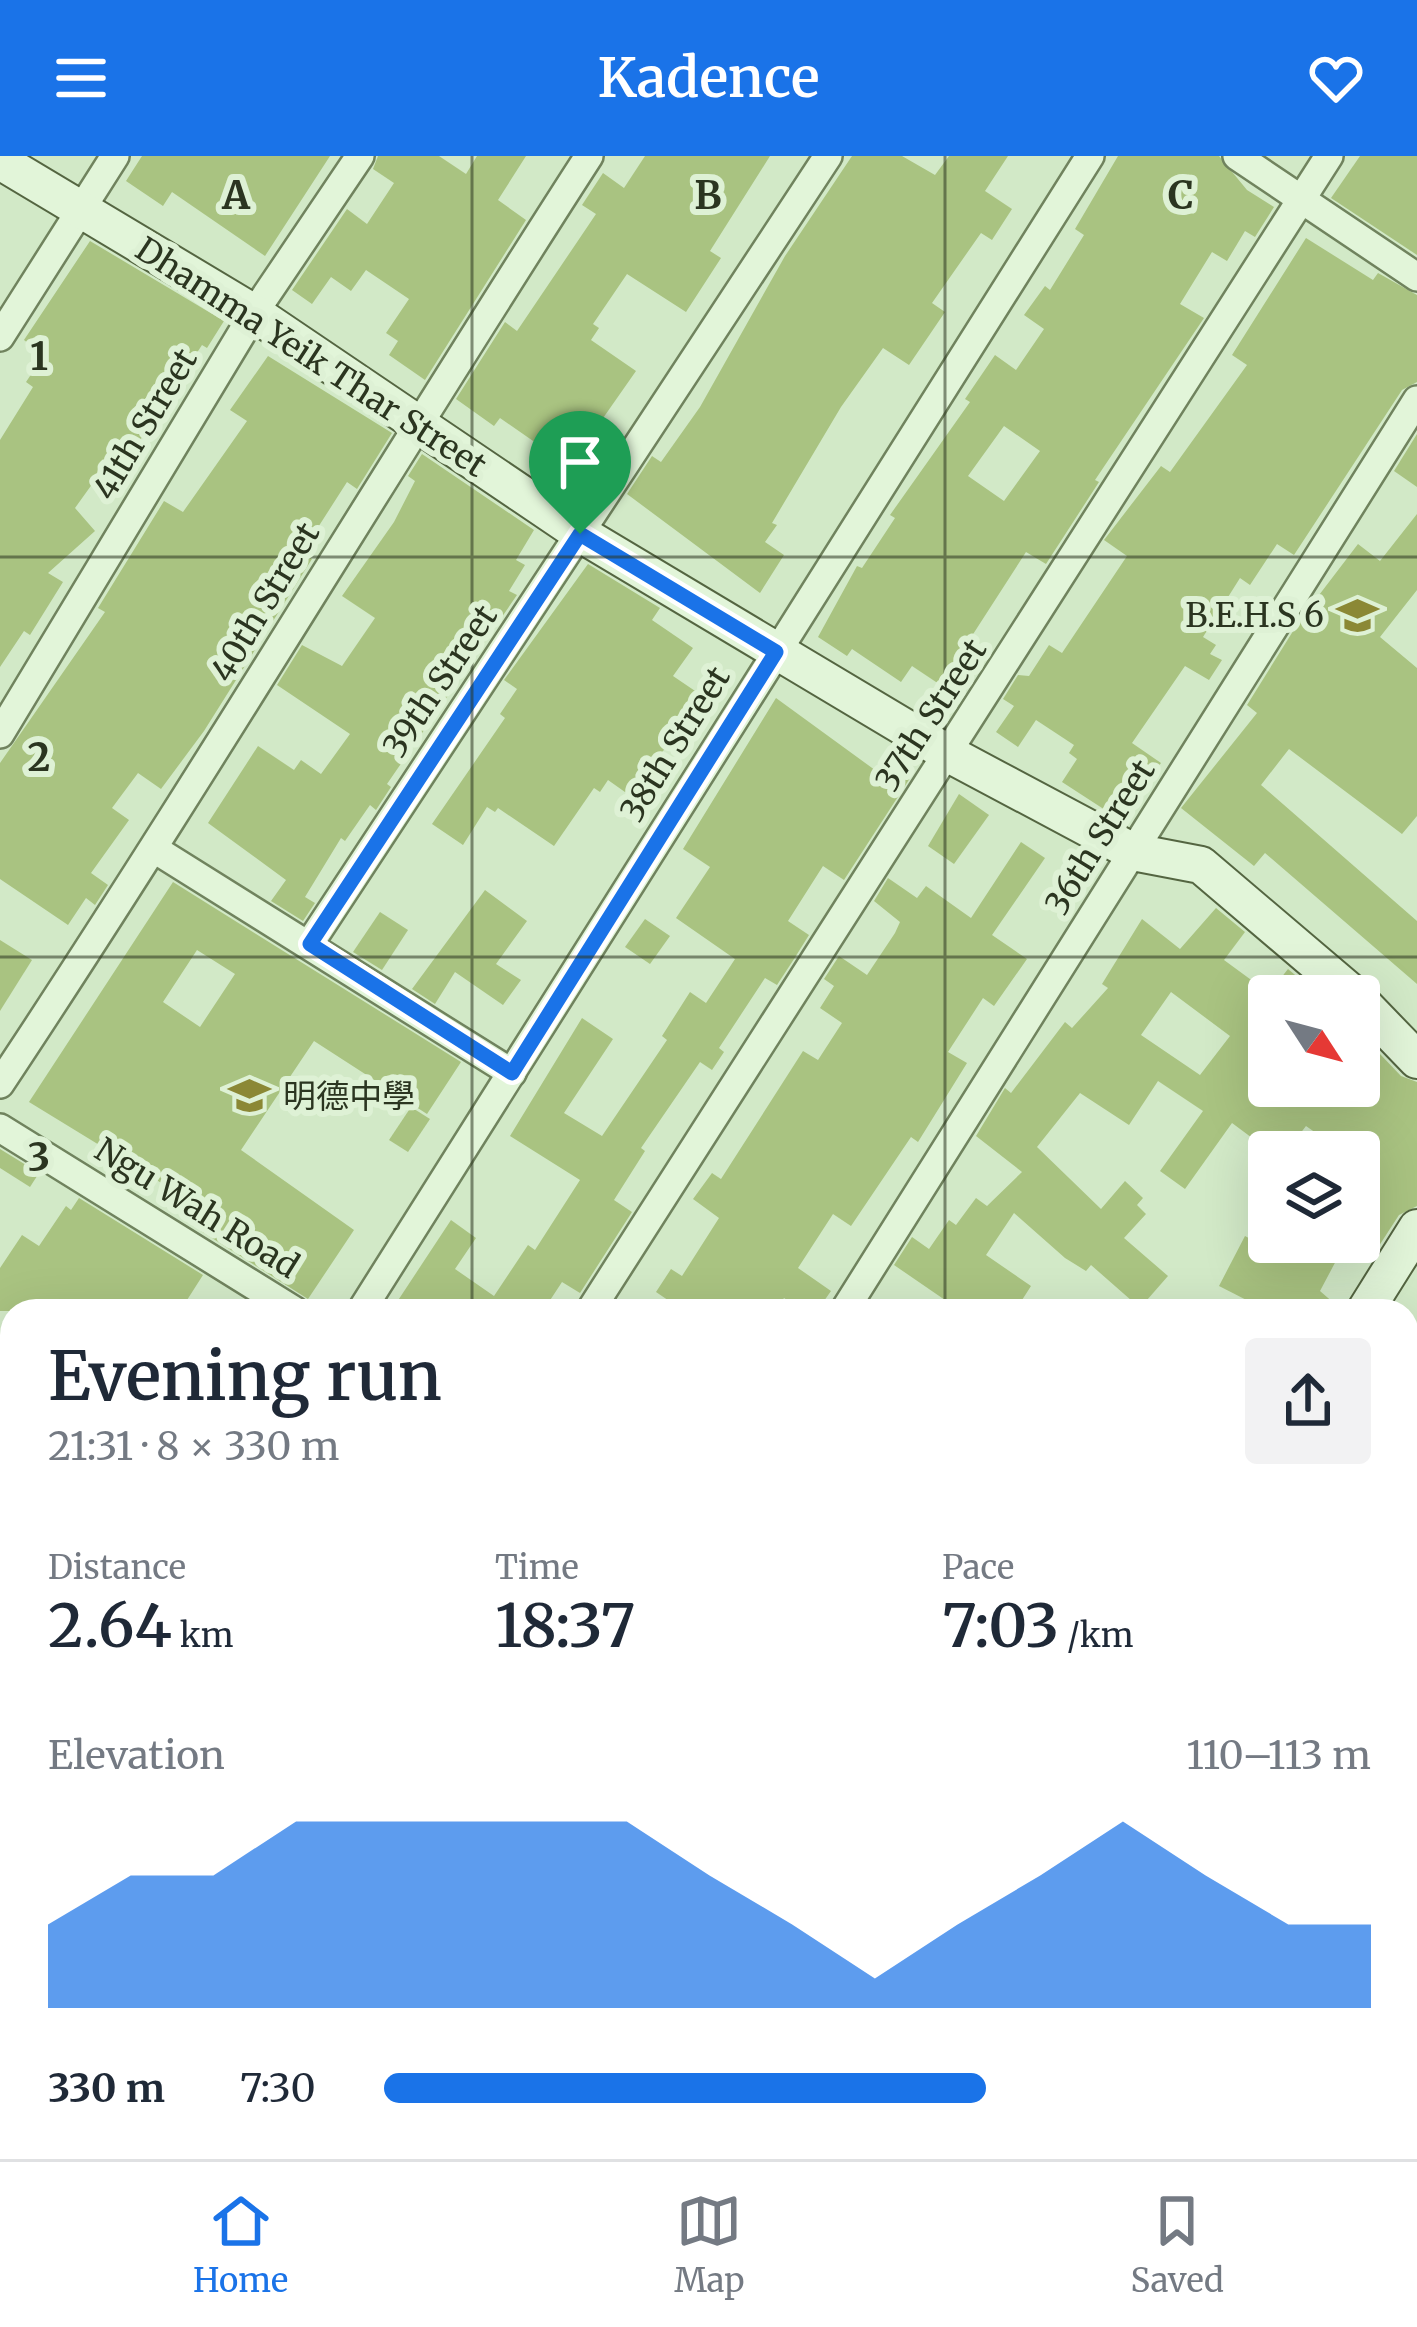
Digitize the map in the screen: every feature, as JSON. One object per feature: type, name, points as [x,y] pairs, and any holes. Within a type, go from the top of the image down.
[{"type":"main road","name":"Dhamma Yeik Thar Street","points":[[0,161],[254,313],[580,534],[949,754],[1133,852],[1201,865],[1330,975]]},
{"type":"main road","name":"Dhamma Yeik Thar Street","points":[[1380,1022],[1417,1060]]},
{"type":"main road","points":[[1373,1299],[1417,1228]]},
{"type":"street","points":[[0,338],[115,156]]},
{"type":"street","name":"41th Street","points":[[0,734],[254,313],[360,156]]},
{"type":"street","name":"40th Street","points":[[0,1084],[156,850],[416,424],[589,156]]},
{"type":"street","name":"39th Street","points":[[310,944],[828,156]]},
{"type":"street","name":"38th Street","points":[[369,1299],[1090,156]]},
{"type":"street","points":[[1238,156],[1417,277]]},
{"type":"street","name":"37th Street","points":[[598,1299],[1329,156]]},
{"type":"street","name":"36th Street","points":[[852,1299],[1417,400]]},
{"type":"street","points":[[156,850],[512,1073]]},
{"type":"street","name":"Ngu Wah Road","points":[[0,1128],[276,1299]]},
{"type":"building","points":[[142,156],[330,156],[265,256],[172,192],[163,206],[126,181]]},
{"type":"building","points":[[378,156],[439,156],[466,174],[477,156],[526,156],[498,200],[526,220],[425,380],[389,355],[398,341],[386,333],[409,299],[366,270],[351,291],[331,277],[312,304],[292,290],[347,209],[367,224],[394,183],[373,169]]},
{"type":"building","points":[[645,156],[770,156],[710,251],[721,258],[686,312],[627,274],[593,324],[599,328],[591,340],[636,371],[601,421],[622,436],[592,482],[500,418],[494,426],[456,399],[505,322],[517,331],[596,214],[582,205],[603,173],[624,188]]},
{"type":"building","points":[[852,156],[902,156],[935,175],[949,156],[1008,156],[985,191],[1012,209],[992,240],[981,233],[932,303],[945,312],[909,365],[883,348],[841,407],[772,523],[777,525],[765,542],[784,555],[760,593],[627,494],[652,456],[661,462],[700,407],[785,256]]},
{"type":"building","points":[[1118,156],[1219,156],[1247,190],[1274,207],[1255,237],[1245,231],[1227,261],[1212,252],[1180,304],[1204,318],[1095,480],[1099,482],[1046,564],[1026,552],[968,642],[988,655],[960,698],[912,666],[901,682],[852,649],[847,656],[818,637],[857,566],[862,568],[895,518],[890,515],[970,402],[965,399],[995,355],[1016,370],[1044,329],[1024,315],[1045,286],[1050,290],[1084,235],[1075,229]],"holes":[[[1004,426],[1040,451],[1004,501],[968,476]]]},
{"type":"building","points":[[1360,156],[1417,156],[1417,255],[1331,198]]},
{"type":"building","points":[[1306,238],[1373,280],[1378,273],[1417,295],[1417,382],[1402,390],[1294,555],[1277,544],[1250,585],[1240,578],[1203,637],[1216,645],[1210,654],[1222,660],[1209,680],[1185,666],[1132,743],[1161,763],[1119,819],[1062,782],[1077,759],[1069,753],[1074,745],[1036,720],[1018,747],[996,732],[1014,706],[1003,699],[1018,675],[1029,676],[1049,645],[1062,653],[1127,556],[1104,540],[1161,466],[1170,472],[1247,365],[1232,355]]},
{"type":"building","points":[[90,241],[224,321],[207,348],[202,345],[116,477],[103,469],[75,508],[95,531],[48,573],[63,582],[30,635],[24,631],[0,667],[0,440],[33,387],[26,382],[44,355],[24,340]]},
{"type":"building","points":[[268,356],[392,433],[357,489],[347,482],[304,553],[312,559],[204,731],[161,789],[138,773],[112,808],[129,820],[91,873],[108,885],[95,905],[86,898],[68,925],[0,879],[0,763],[105,612],[98,608],[164,501],[183,512],[247,421],[230,410]]},
{"type":"building","points":[[1417,434],[1417,487],[1394,471]]},
{"type":"building","points":[[422,454],[534,530],[516,560],[525,565],[509,591],[517,595],[387,784],[391,787],[376,810],[370,805],[345,841],[341,838],[305,897],[315,903],[303,921],[271,901],[286,880],[208,823],[258,746],[294,770],[301,760],[321,774],[350,734],[277,685],[302,645],[342,666],[375,618],[342,596],[394,522],[415,481],[408,476]]},
{"type":"building","name":"B.E.H.S 6","points":[[1417,514],[1417,590],[1380,637],[1417,668],[1417,816],[1402,834],[1289,749],[1261,785],[1417,921],[1417,984],[1265,853],[1254,866],[1181,808],[1257,713],[1247,705],[1300,620],[1358,544],[1380,561]]},
{"type":"building","points":[[588,564],[660,608],[652,620],[693,648],[673,676],[701,695],[632,797],[608,780],[600,792],[594,788],[554,846],[498,808],[495,812],[487,807],[463,845],[432,824],[505,718],[500,714],[517,689],[504,680]]},
{"type":"building","points":[[776,698],[879,773],[889,756],[914,772],[844,880],[823,866],[788,921],[809,935],[794,959],[777,985],[765,978],[719,1048],[724,1052],[712,1070],[700,1062],[641,1148],[645,1151],[614,1200],[632,1212],[580,1293],[562,1282],[551,1299],[399,1299],[451,1220],[476,1238],[455,1269],[494,1296],[528,1245],[535,1250],[580,1180],[510,1136],[582,1018],[613,1039],[564,1113],[602,1136],[667,1040],[662,1036],[690,992],[706,1003],[735,959],[676,918],[710,867],[683,849]]},
{"type":"building","points":[[959,794],[989,815],[954,864],[928,846]]},
{"type":"building","points":[[1021,842],[1045,858],[992,935],[1027,959],[994,1006],[983,998],[948,1052],[967,1063],[918,1142],[911,1137],[851,1226],[833,1214],[798,1268],[831,1291],[825,1299],[666,1299],[656,1292],[671,1269],[682,1276],[719,1218],[693,1199],[712,1173],[721,1179],[803,1051],[818,1060],[842,1023],[820,1008],[834,986],[824,979],[839,956],[867,975],[895,933],[900,922],[874,901],[888,878],[917,898],[926,886],[971,918]]},
{"type":"building","name":"明德中學","points":[[173,882],[461,1062],[427,1114],[314,1041],[241,1150],[354,1230],[308,1299],[201,1231],[212,1214],[29,1102]],"holes":[[[197,950],[235,974],[200,1027],[163,1002]]]},
{"type":"building","points":[[485,890],[527,921],[496,964],[521,980],[503,1005],[455,972],[435,1004],[412,989]]},
{"type":"building","points":[[1216,908],[1245,932],[1224,960],[1248,978],[1248,1107],[1380,1107],[1380,1054],[1401,1076],[1417,1082],[1417,1206],[1399,1215],[1380,1244],[1380,1131],[1313,1131],[1306,1126],[1302,1131],[1248,1131],[1248,1135],[1232,1123],[1185,1189],[1160,1171],[1203,1111],[1158,1081],[1129,1125],[1080,1093],[1037,1147],[1101,1209],[1125,1181],[1143,1198],[1137,1205],[1146,1214],[1124,1238],[1168,1276],[1148,1299],[1130,1299],[1091,1265],[1086,1271],[1065,1258],[1014,1213],[986,1255],[1031,1286],[1023,1299],[944,1299],[894,1265],[912,1237],[929,1249],[949,1220],[956,1225],[976,1198],[987,1206],[1022,1172],[976,1136],[1005,1088],[1011,1093],[1065,1022],[1072,1028],[1108,988],[1102,984],[1142,919],[1180,949]],"holes":[[[1171,992],[1230,1036],[1200,1075],[1141,1035]]]},
{"type":"building","points":[[380,912],[408,930],[382,970],[353,952]]},
{"type":"building","points":[[645,919],[670,936],[650,964],[625,947]]},
{"type":"building","points":[[0,940],[32,960],[0,1011]]},
{"type":"building","points":[[411,1107],[430,1119],[408,1152],[389,1140]]},
{"type":"building","points":[[0,1149],[39,1173],[30,1187],[0,1168]]},
{"type":"building","points":[[79,1198],[203,1275],[188,1299],[0,1299],[0,1268],[22,1235],[39,1246],[66,1206],[71,1210]]},
{"type":"building","points":[[1245,1236],[1248,1263],[1335,1263],[1320,1291],[1329,1299],[1244,1299],[1219,1286]]},
{"type":"place","name":"B.E.H.S 6","points":[[1358,615]]},
{"type":"place","name":"明德中學","points":[[249,1096]]},
{"type":"route","points":[[580,534],[776,652],[512,1073],[310,944],[580,534]]}]
